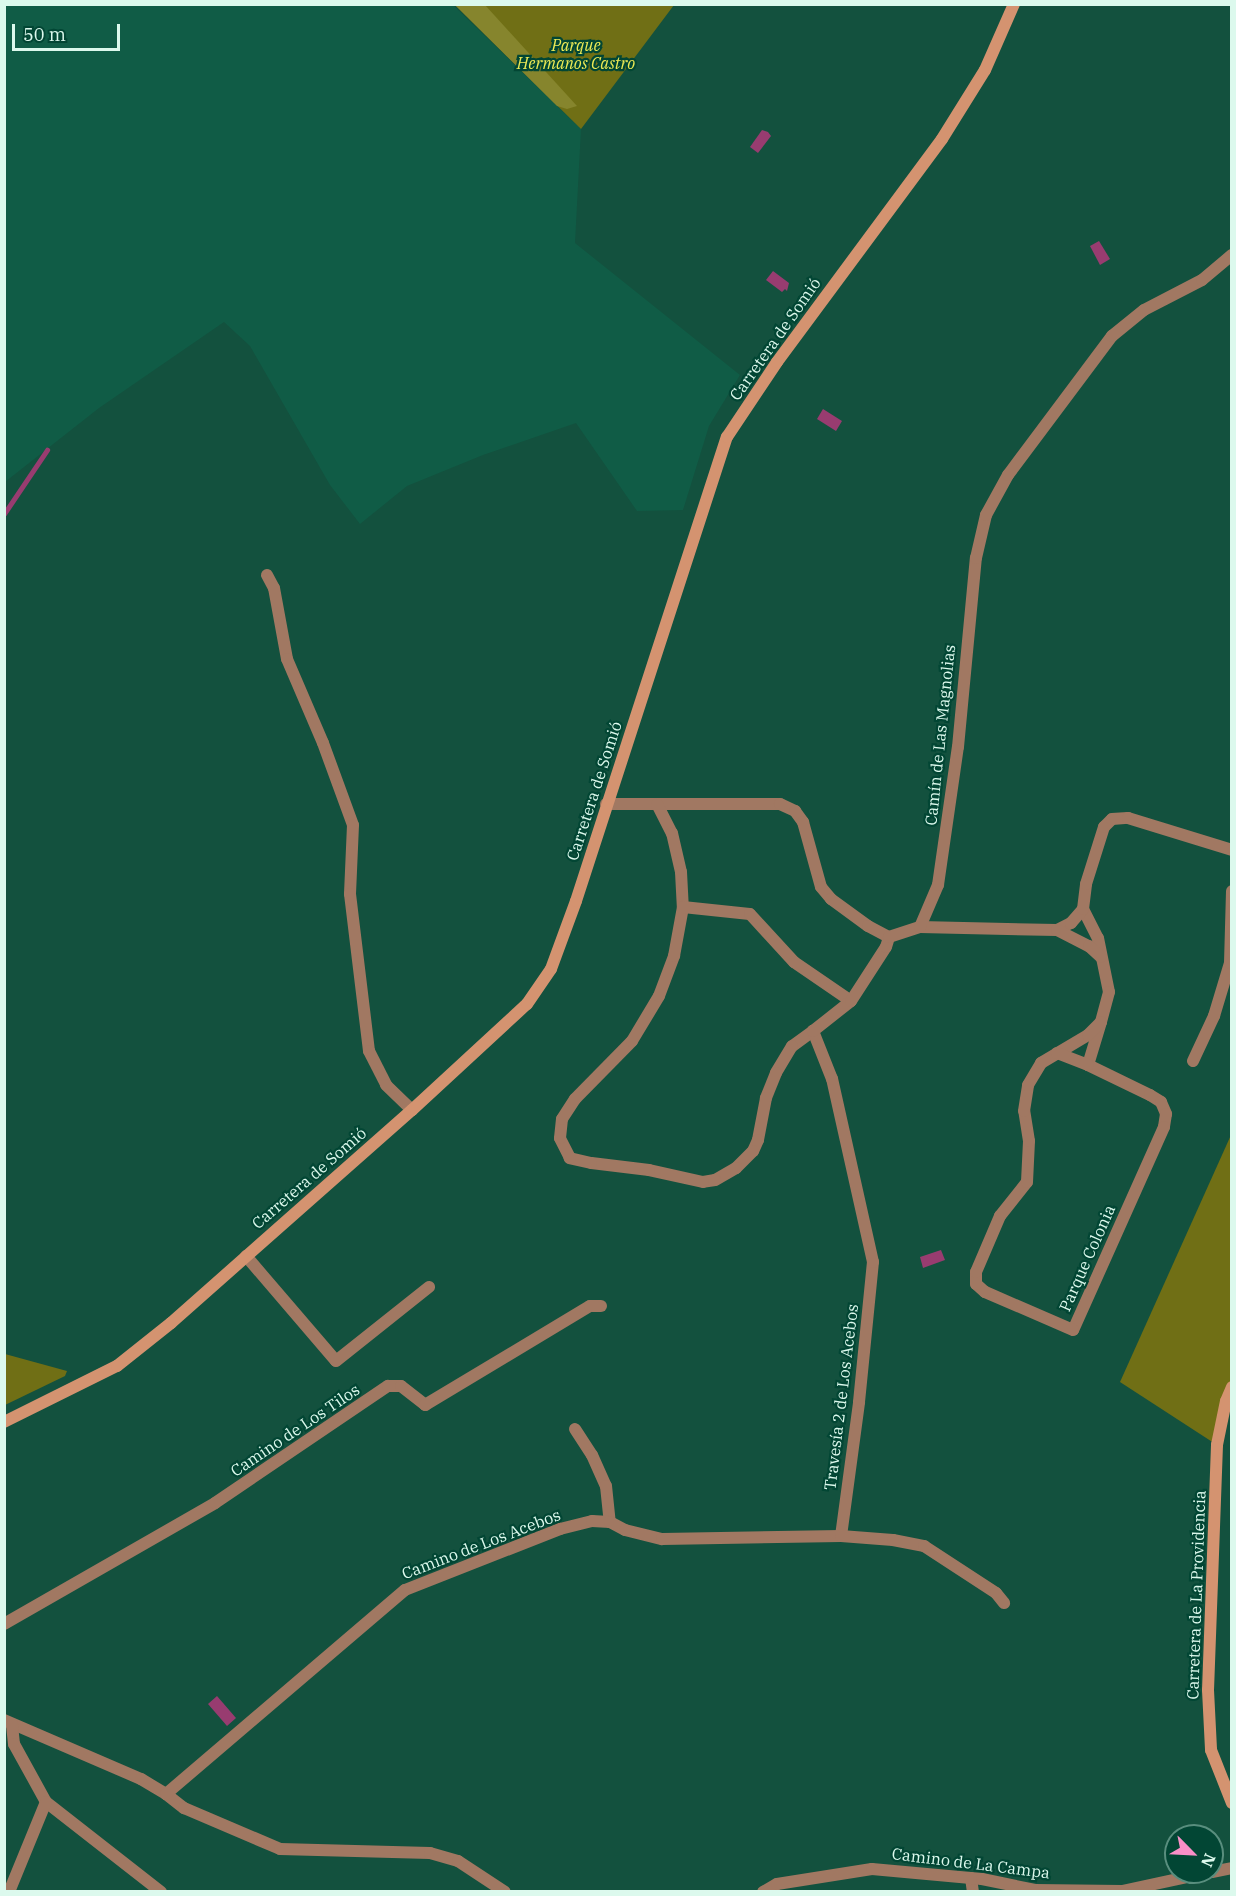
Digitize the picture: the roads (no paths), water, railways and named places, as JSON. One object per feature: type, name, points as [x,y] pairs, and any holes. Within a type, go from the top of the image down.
[{"type":"street","name":"Carretera de Somió","points":[[4,1422],[117,1366],[412,1110],[527,1004],[551,969],[727,436],[777,362],[942,139],[985,70],[1014,4]]},
{"type":"street","name":"Camín de Las Magnolias","points":[[920,927],[938,885],[958,747],[976,558],[986,516],[1008,476],[1112,336],[1144,310],[1202,280],[1232,255]]},
{"type":"street","points":[[267,576],[274,588],[287,659],[323,743],[353,825],[350,894],[369,1051],[386,1085],[412,1110]]},
{"type":"street","points":[[606,804],[780,804],[795,811],[803,822],[820,887],[831,899],[889,937]]},
{"type":"street","points":[[657,804],[672,834],[681,872],[683,907],[674,956],[659,996],[632,1041],[575,1099],[562,1119],[560,1138],[570,1158],[649,1170],[703,1182],[728,1174],[745,1161],[758,1140],[766,1098],[776,1073],[792,1046],[850,1001],[886,947],[889,937]]},
{"type":"street","points":[[1057,930],[1071,923],[1083,909],[1086,884],[1104,826],[1113,819],[1128,818],[1232,850]]},
{"type":"street","points":[[1193,1061],[1214,1016],[1230,963],[1232,891]]},
{"type":"street","points":[[683,907],[750,914],[794,962],[850,1001]]},
{"type":"street","points":[[1083,909],[1098,938],[1109,992],[1088,1065]]},
{"type":"street","points":[[889,937],[920,927],[1057,930],[1089,946],[1101,957]]},
{"type":"street","name":"Parque Colonia","points":[[1058,1053],[1150,1095],[1161,1102],[1166,1114],[1164,1127],[1073,1330],[984,1292],[976,1284],[976,1272],[1000,1216],[1027,1182],[1029,1141],[1024,1111],[1028,1085],[1041,1063],[1088,1035],[1101,1022]]},
{"type":"street","name":"Travesía 2 de Los Acebos","points":[[813,1031],[832,1079],[873,1262],[859,1402],[842,1536]]},
{"type":"street","points":[[246,1256],[336,1361],[429,1287]]},
{"type":"street","name":"Camino de Los Tilos","points":[[4,1624],[215,1503],[388,1386],[401,1386],[425,1406],[590,1306],[601,1306]]},
{"type":"street","name":"Carretera de La Providencia","points":[[1232,1387],[1226,1401],[1217,1446],[1208,1690],[1211,1750],[1232,1803]]},
{"type":"street","points":[[575,1429],[592,1455],[606,1486],[610,1522]]},
{"type":"street","name":"Camino de Los Acebos","points":[[166,1794],[405,1590],[560,1529],[592,1521],[610,1522],[625,1530],[663,1539],[842,1536],[893,1540],[924,1546],[996,1593],[1004,1603]]},
{"type":"street","points":[[8,1723],[141,1779],[184,1808],[280,1849],[430,1853],[458,1862],[505,1892]]},
{"type":"street","points":[[8,1723],[14,1744],[46,1802],[161,1892]]},
{"type":"street","points":[[9,1892],[46,1802]]},
{"type":"street","name":"Camino de La Campa","points":[[764,1892],[777,1884],[873,1869],[970,1878],[1035,1890],[1122,1891],[1164,1882]]},
{"type":"street","points":[[970,1878],[973,1892]]},
{"type":"waterway","points":[[4,514],[47,450]]},
{"type":"park label","name":"Parque Hermanos Castro","points":[[576,54]]}]
